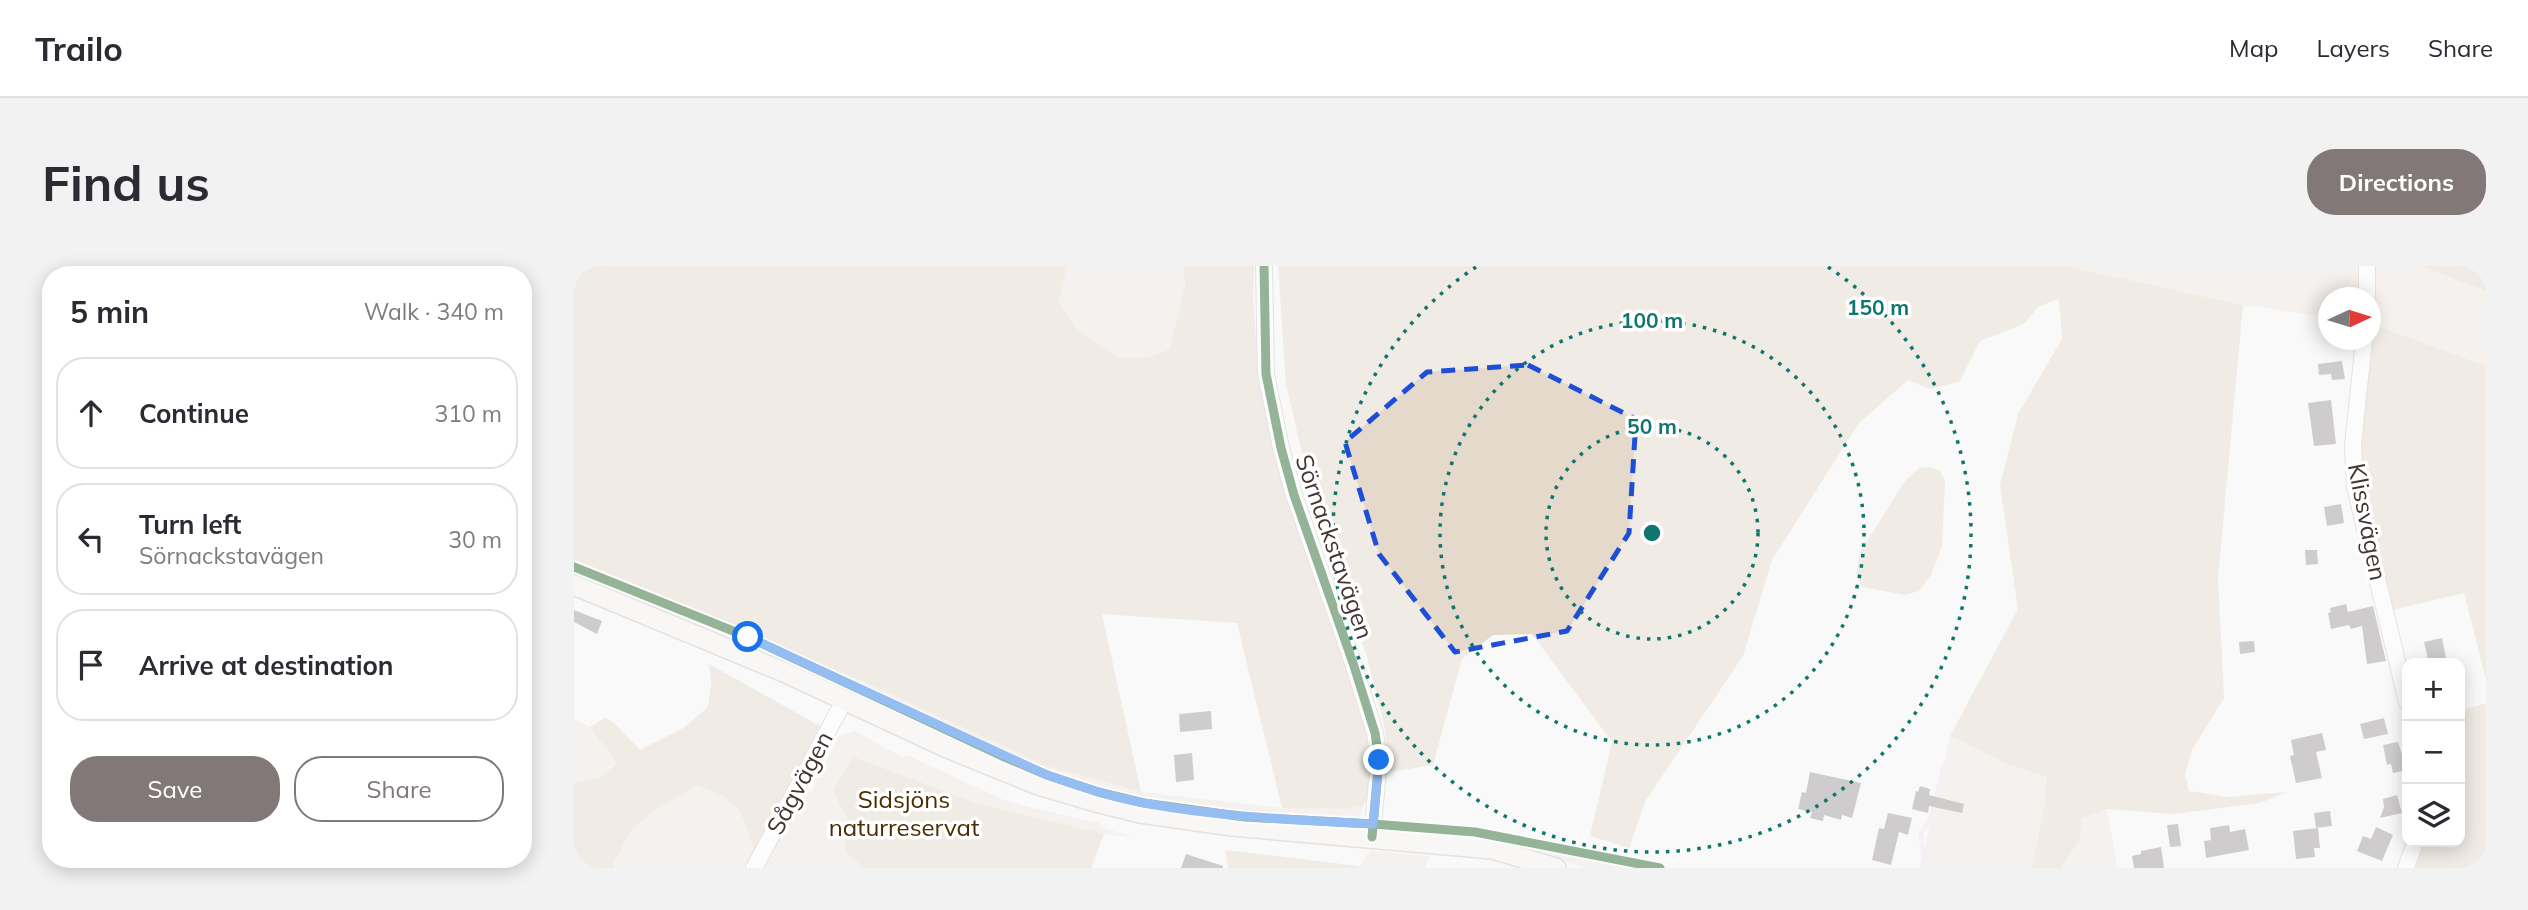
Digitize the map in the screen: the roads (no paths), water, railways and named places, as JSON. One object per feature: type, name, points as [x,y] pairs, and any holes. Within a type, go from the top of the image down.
[{"type":"main road","points":[[574,584],[709,639],[947,748],[1038,785],[1092,801],[1140,813],[1232,826],[1492,849],[1556,868]]},
{"type":"street","name":"Sörnackstavägen","points":[[1264,266],[1266,374],[1280,448],[1375,733],[1379,760],[1372,837]]},
{"type":"street","points":[[2367,266],[2367,287]]},
{"type":"street","name":"Klissvägen","points":[[2363,350],[2353,445],[2355,487],[2402,681]]},
{"type":"street","name":"Sågvägen","points":[[754,868],[845,699]]},
{"type":"street","points":[[2406,868],[2413,847]]},
{"type":"waterway","points":[[1926,868],[1921,832],[1930,820],[1944,765]]},
{"type":"park label","name":"Sidsjöns naturreservat","points":[[904,814]]}]
